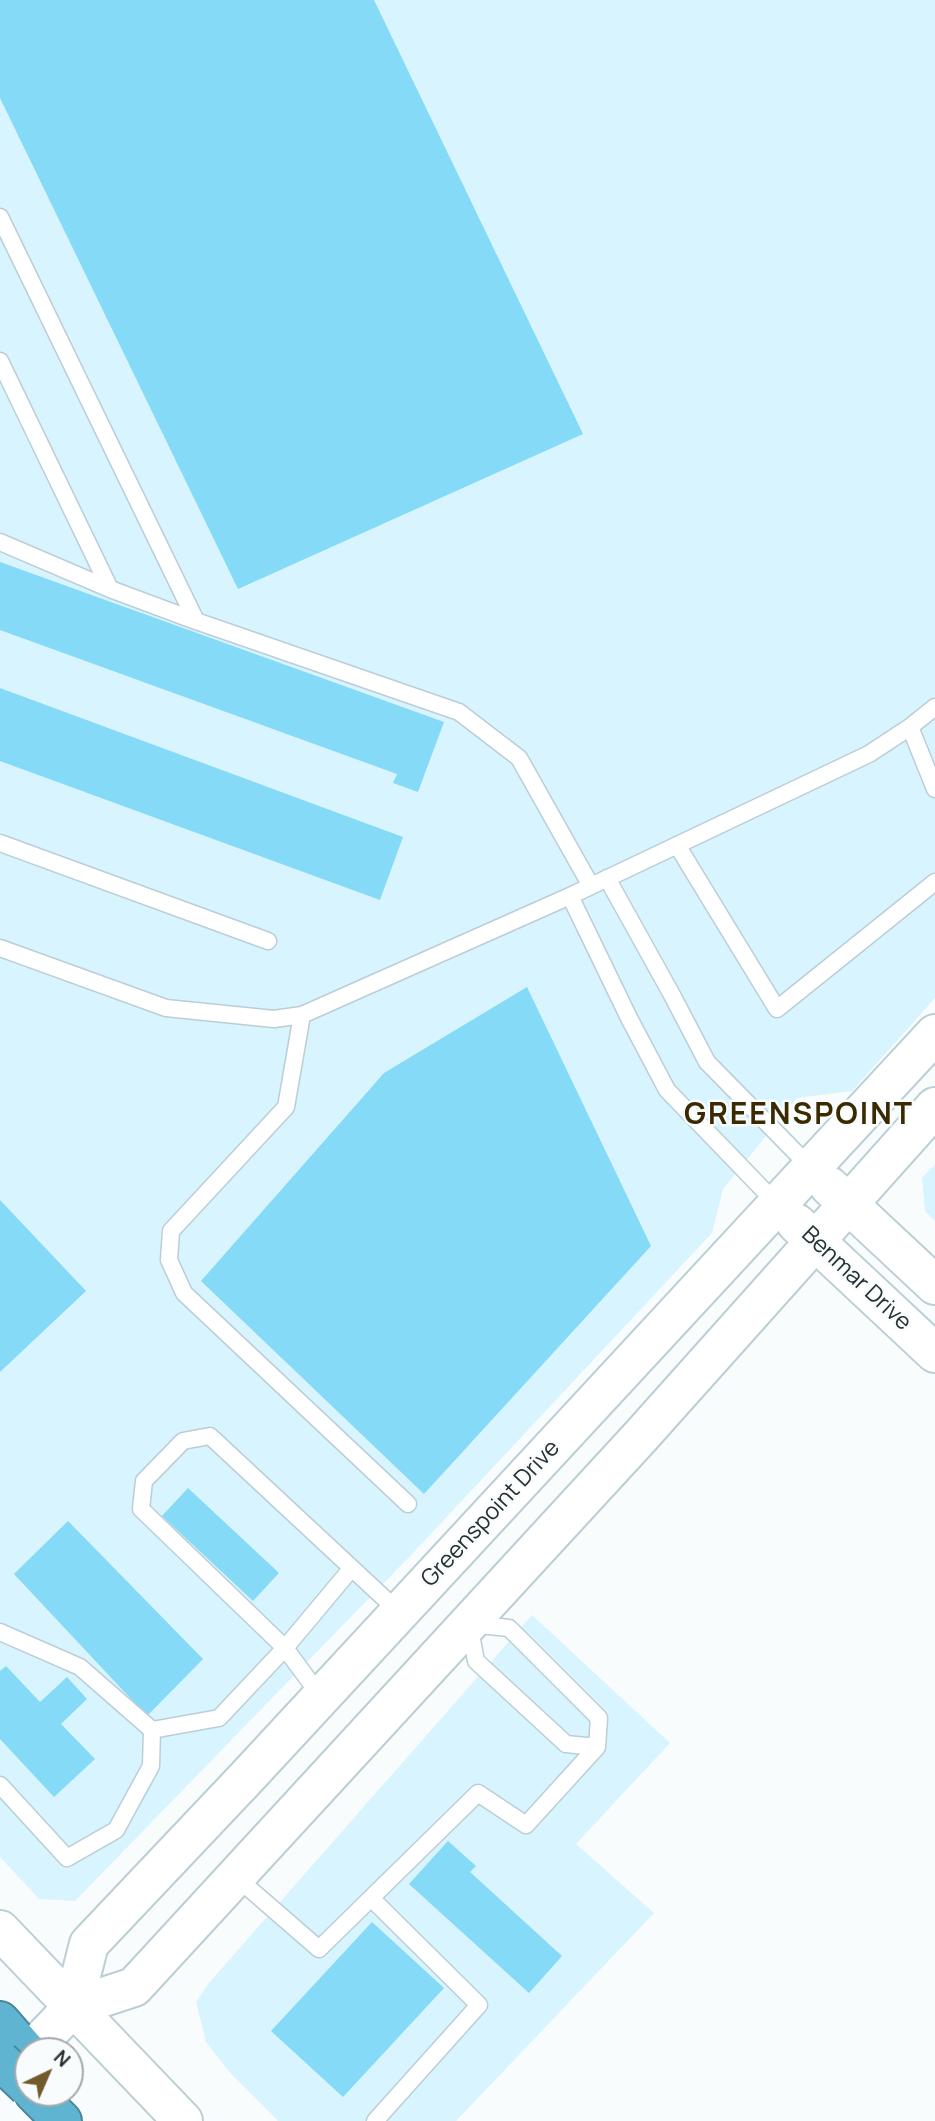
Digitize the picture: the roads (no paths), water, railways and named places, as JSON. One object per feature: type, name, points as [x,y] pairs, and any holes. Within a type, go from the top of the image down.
[{"type":"highway","points":[[0,2021],[15,2037]]},
{"type":"highway","points":[[0,2060],[14,2074]]},
{"type":"highway","points":[[48,2107],[62,2121]]},
{"type":"highway","points":[[77,2107],[90,2121]]},
{"type":"street","name":"Greenspoint Drive","points":[[73,2007],[89,1944],[935,1034]]},
{"type":"street","name":"Greenspoint Drive","points":[[44,2037],[73,2007],[134,1987],[469,1624],[935,1107]]},
{"type":"street","points":[[811,1168],[935,1285]]},
{"type":"street","name":"Benmar Drive","points":[[778,1204],[935,1353]]},
{"type":"street","points":[[399,1613],[469,1624]]},
{"type":"street","points":[[0,1930],[183,2121]]},
{"type":"street","name":"Greenspoint Drive","points":[[0,2082],[14,2068]]},
{"type":"lane","points":[[0,217],[196,621]]},
{"type":"lane","points":[[0,361],[110,589]]},
{"type":"lane","points":[[0,542],[110,589],[196,621],[459,712],[519,758],[591,886]]},
{"type":"lane","points":[[0,948],[166,1008],[274,1019],[302,1015],[570,896],[869,754],[935,707]]},
{"type":"lane","points":[[910,727],[935,789]]},
{"type":"lane","points":[[0,843],[268,941]]},
{"type":"lane","points":[[677,845],[777,1009],[935,882]]},
{"type":"lane","points":[[607,878],[707,1062],[811,1168]]},
{"type":"lane","points":[[570,896],[667,1090],[778,1204]]},
{"type":"lane","points":[[302,1015],[286,1107],[171,1231],[169,1260],[184,1293],[408,1504]]},
{"type":"lane","points":[[321,1697],[285,1648],[141,1509],[144,1482],[183,1441],[210,1436],[399,1613]]},
{"type":"lane","points":[[152,1730],[219,1718],[285,1648],[351,1569]]},
{"type":"lane","points":[[236,1877],[319,1949],[478,1793],[526,1825],[597,1747],[599,1718],[509,1628],[469,1624],[476,1661],[566,1744],[597,1747]]},
{"type":"lane","points":[[0,1632],[80,1667],[152,1730]]},
{"type":"lane","points":[[0,1786],[66,1858],[116,1830],[151,1766],[152,1730]]},
{"type":"lane","points":[[371,1898],[479,2005],[375,2121]]},
{"type":"district","name":"GREENSPOINT","points":[[799,1116]]}]
